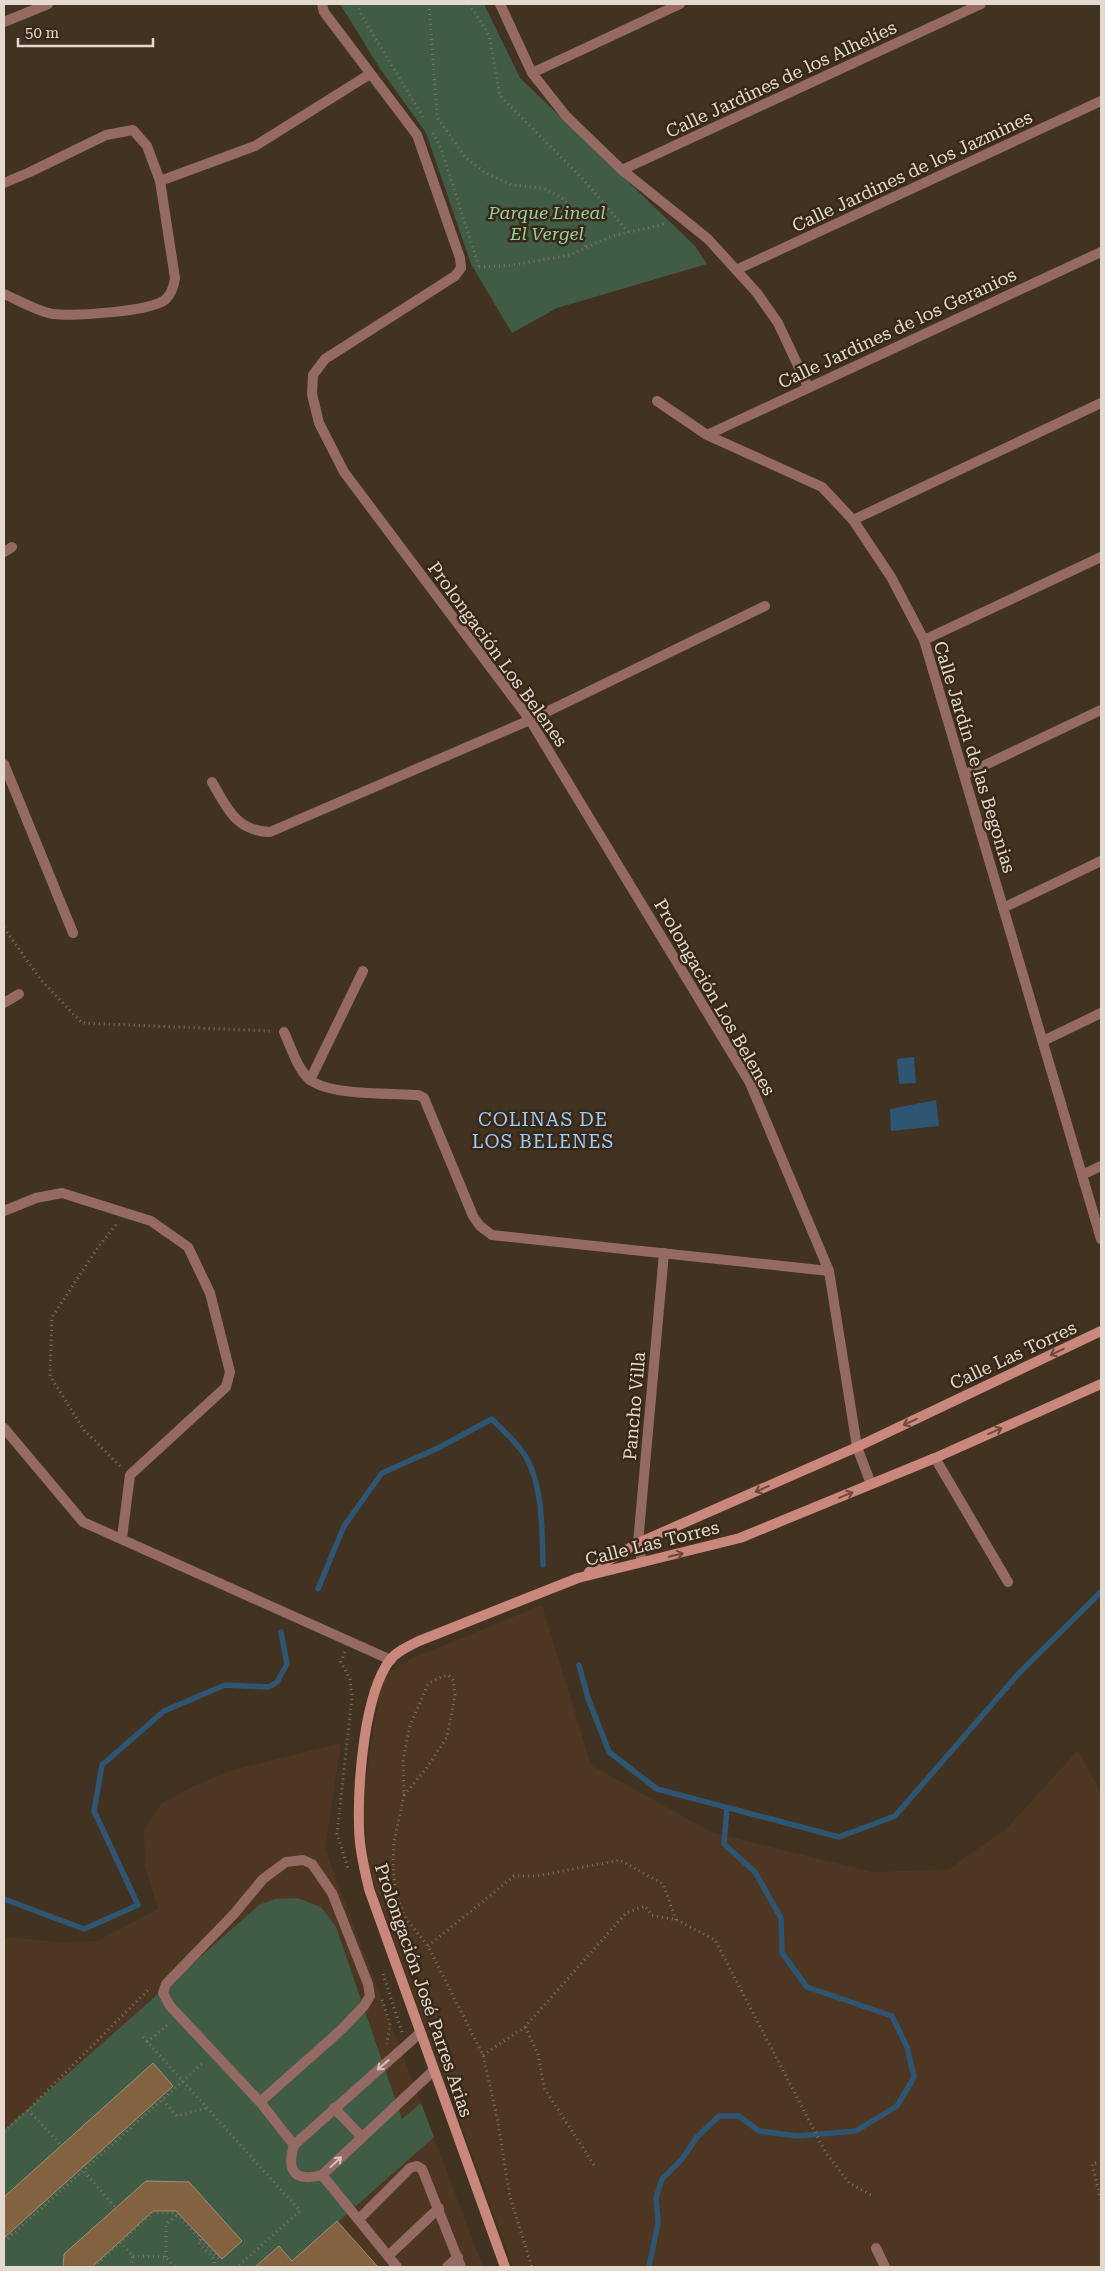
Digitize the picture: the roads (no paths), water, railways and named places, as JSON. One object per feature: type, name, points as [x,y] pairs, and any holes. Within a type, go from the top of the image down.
[{"type":"main road","name":"Calle Las Torres","points":[[578,1578],[638,1543],[857,1447],[1101,1332]]},
{"type":"main road","name":"Calle Las Torres","points":[[578,1578],[740,1538],[935,1458],[1101,1384]]},
{"type":"main road","points":[[391,1660],[404,1648],[419,1641],[578,1578]]},
{"type":"main road","name":"Prolongación José Parres Arias","points":[[391,1660],[381,1676],[374,1696],[365,1740],[360,1780],[359,1824],[361,1855],[369,1889],[505,2267]]},
{"type":"street","points":[[4,22],[48,4]]},
{"type":"street","points":[[160,180],[255,146],[370,74],[324,12],[322,4]]},
{"type":"street","points":[[500,4],[532,72],[566,116],[622,170],[708,239],[757,293],[778,323],[808,387]]},
{"type":"street","points":[[532,72],[680,4]]},
{"type":"street","name":"Calle Jardines de los Alhelíes","points":[[622,170],[981,4]]},
{"type":"street","name":"Prolongación Los Belenes","points":[[370,74],[417,135],[460,258],[461,268],[455,276],[325,359],[313,375],[312,394],[319,423],[344,472],[530,720],[750,1083],[829,1271],[857,1447],[870,1484]]},
{"type":"street","name":"Calle Jardines de los Jazmines","points":[[736,270],[1101,101]]},
{"type":"street","points":[[4,183],[106,134],[133,130],[147,146],[160,180],[175,278],[173,290],[165,300],[152,306],[92,315],[52,314],[4,294]]},
{"type":"street","name":"Calle Jardines de los Geranios","points":[[707,435],[1101,252]]},
{"type":"street","name":"Calle Jardín de las Begonias","points":[[657,401],[707,435],[822,487],[853,520],[892,577],[924,640],[1101,1239]]},
{"type":"street","points":[[853,520],[1101,404]]},
{"type":"street","points":[[924,640],[1101,557]]},
{"type":"street","points":[[212,782],[231,816],[258,832],[270,832],[530,720],[764,606]]},
{"type":"street","points":[[964,775],[1101,710]]},
{"type":"street","points":[[4,764],[73,933]]},
{"type":"street","points":[[1003,908],[1101,861]]},
{"type":"street","points":[[310,1080],[363,971]]},
{"type":"street","points":[[4,1003],[19,994]]},
{"type":"street","points":[[1043,1041],[1101,1014]]},
{"type":"street","points":[[284,1032],[302,1070],[310,1080],[328,1090],[418,1095],[424,1098],[474,1216],[480,1226],[492,1235],[829,1271]]},
{"type":"street","points":[[1082,1175],[1101,1166]]},
{"type":"street","points":[[4,1211],[36,1198],[62,1193],[94,1201],[151,1221],[188,1247],[210,1293],[230,1372],[226,1387],[130,1475],[122,1538]]},
{"type":"street","name":"Pancho Villa","points":[[642,1562],[638,1543],[664,1253]]},
{"type":"street","points":[[4,1428],[83,1522],[391,1660]]},
{"type":"street","points":[[935,1458],[1008,1582]]},
{"type":"street","points":[[260,2102],[341,2030],[364,2006],[370,1996],[368,1984],[332,1893],[312,1864],[303,1860],[286,1862],[263,1879],[234,1914],[166,1984],[163,1993],[170,2006],[260,2102],[294,2145]]},
{"type":"street","points":[[420,2033],[294,2145],[291,2156],[292,2168],[300,2177],[307,2179],[322,2175],[433,2070]]},
{"type":"street","points":[[334,2108],[362,2138]]},
{"type":"street","points":[[359,2218],[410,2168],[417,2166],[422,2169],[459,2262],[447,2267]]},
{"type":"street","points":[[322,2175],[359,2218],[397,2267]]},
{"type":"street","points":[[388,2256],[439,2208]]},
{"type":"street","points":[[876,2248],[884,2267]]},
{"type":"water","points":[[914,1057],[916,1083],[899,1084],[897,1059]]},
{"type":"water","points":[[936,1100],[939,1126],[891,1131],[890,1109]]},
{"type":"waterway","points":[[318,1589],[344,1526],[382,1473],[438,1448],[492,1419],[520,1449],[532,1471],[541,1511],[543,1565]]},
{"type":"waterway","points":[[579,1665],[588,1698],[609,1752],[657,1789],[839,1837],[895,1816],[1020,1672],[1101,1592]]},
{"type":"waterway","points":[[4,1899],[84,1929],[138,1905],[94,1811],[102,1765],[164,1711],[225,1685],[269,1687],[277,1682],[287,1664],[281,1632]]},
{"type":"waterway","points":[[649,2267],[658,2223],[656,2198],[662,2179],[682,2159],[697,2137],[719,2116],[739,2116],[759,2131],[797,2136],[856,2131],[897,2106],[914,2077],[907,2047],[892,2016],[807,1987],[782,1953],[781,1918],[755,1872],[724,1844],[727,1808]]},
{"type":"district","name":"COLINAS DE LOS BELENES","points":[[543,1130]]},
{"type":"park label","name":"Parque Lineal El Vergel","points":[[547,222]]}]
